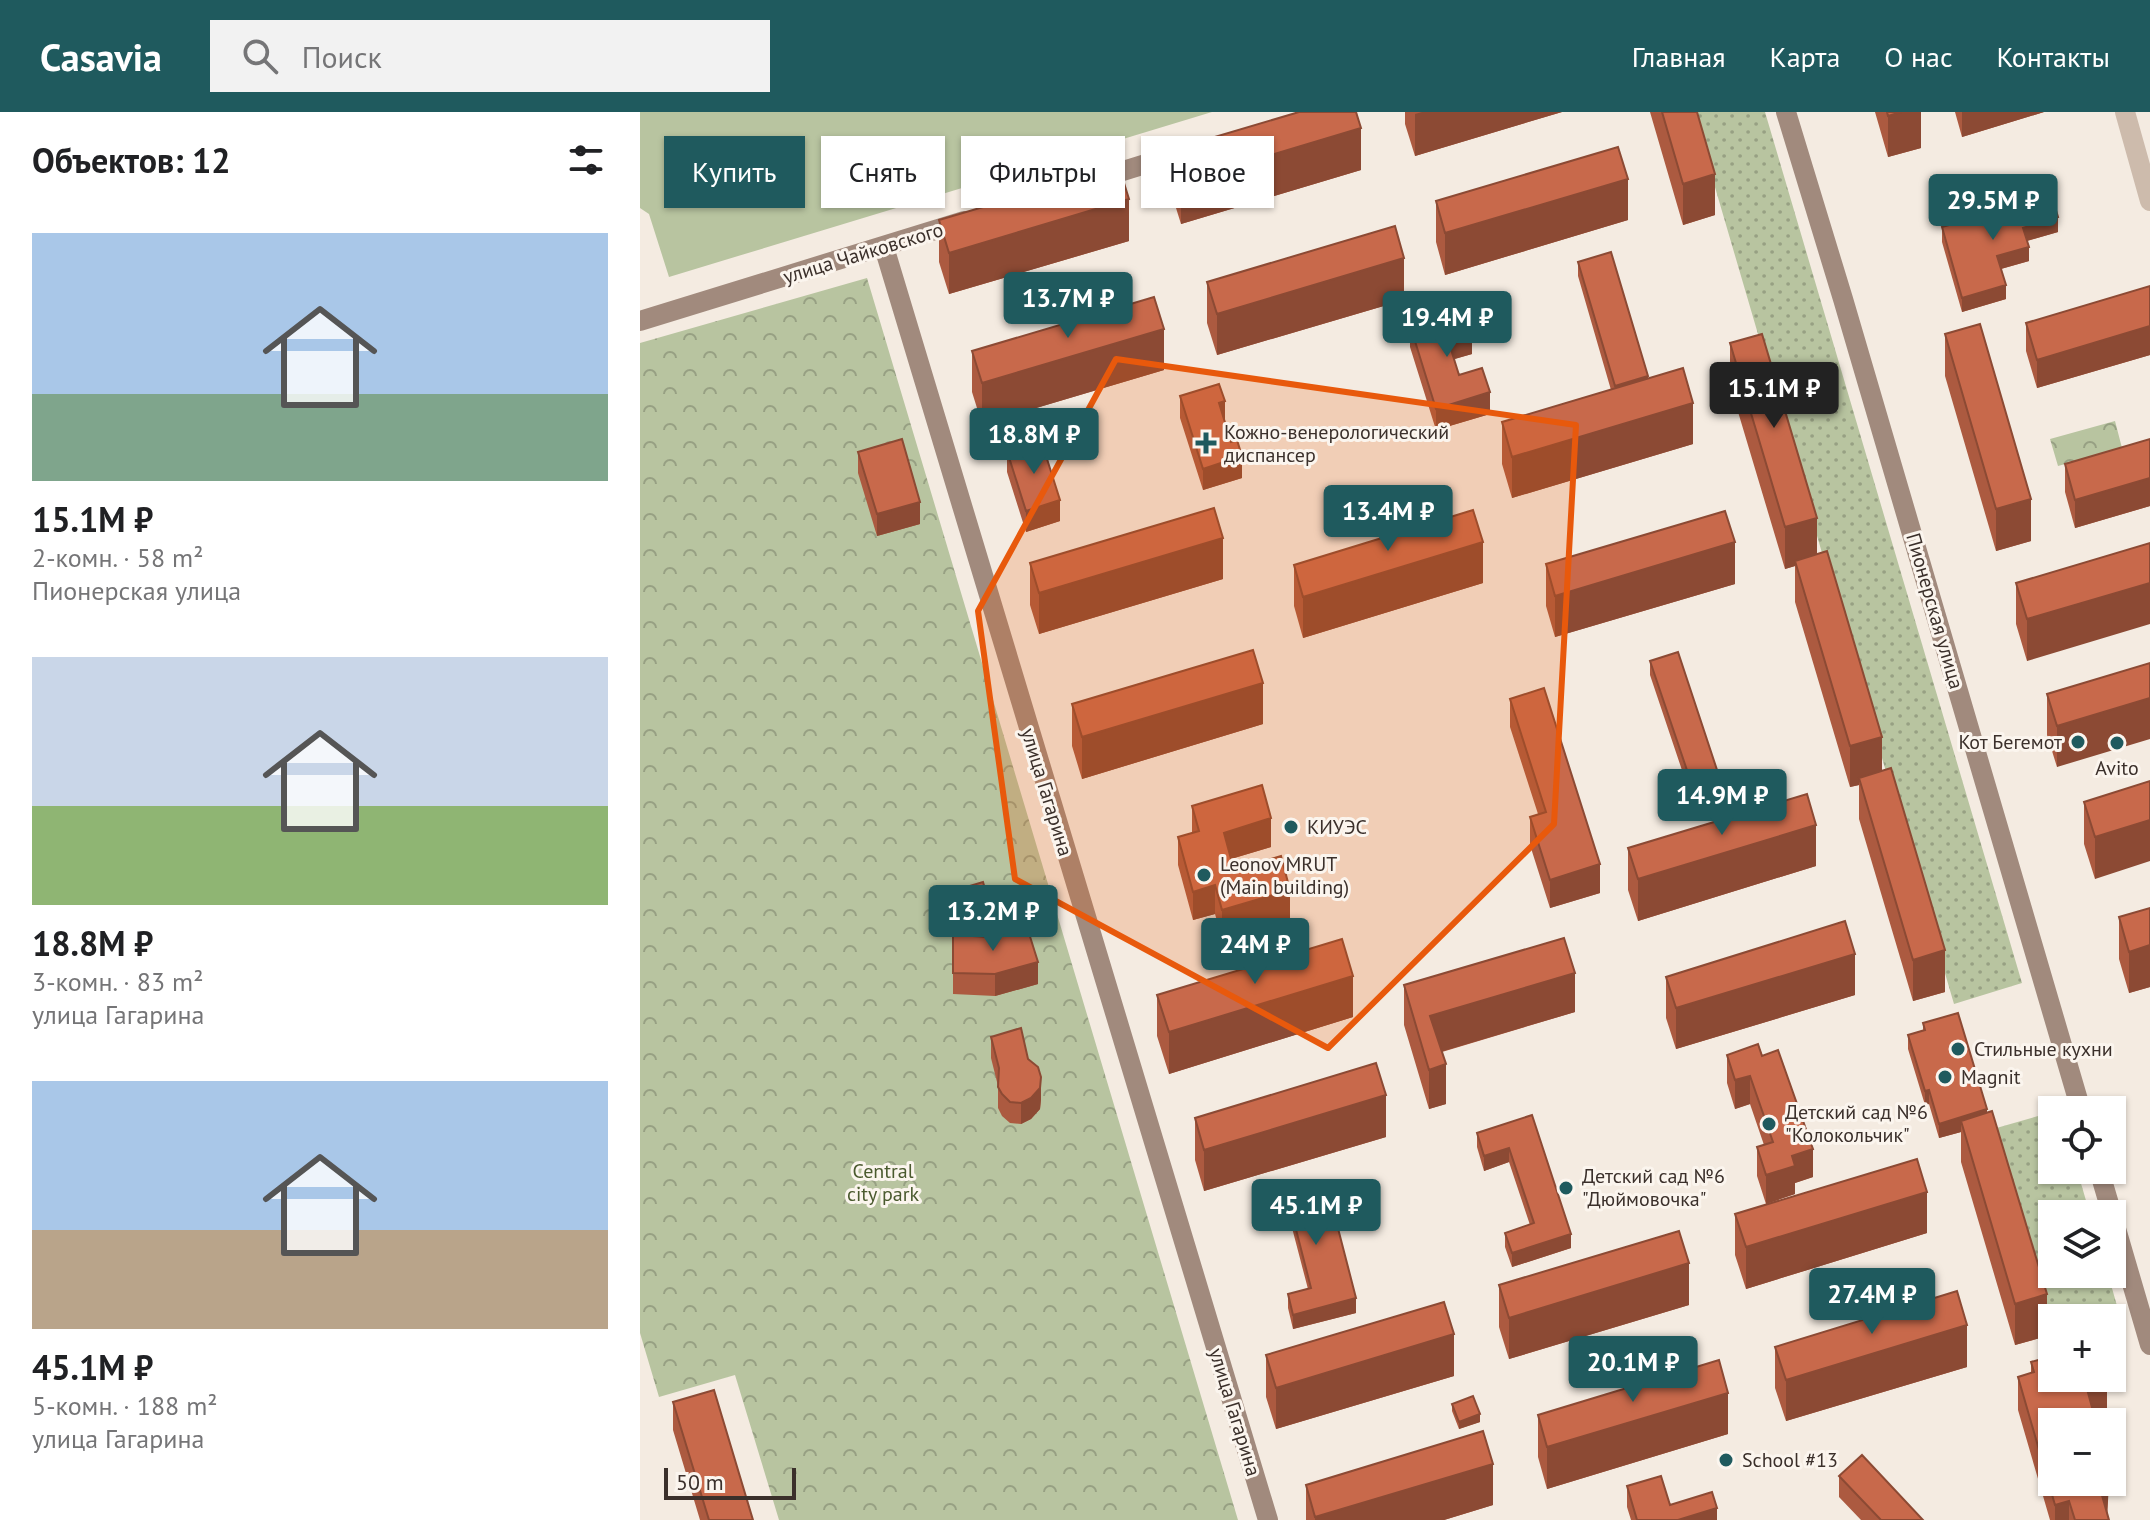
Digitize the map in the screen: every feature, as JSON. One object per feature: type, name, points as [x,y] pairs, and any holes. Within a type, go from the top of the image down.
[{"type":"street","name":"Пионерская улица","points":[[1786,112],[2077,1096]]},
{"type":"street","points":[[2125,112],[2150,201]]},
{"type":"street","name":"улица Чайковского","points":[[640,321],[986,215]]},
{"type":"street","name":"улица Гагарина","points":[[884,247],[1268,1520]]},
{"type":"street","points":[[2126,1263],[2150,1345]]},
{"type":"highlighted area","points":[[1116,359],[1576,425],[1554,824],[1328,1048],[1015,879],[978,611]]},
{"type":"green space","points":[[640,112],[1212,112],[1125,138],[1125,136],[961,136],[961,188],[945,193],[945,136],[821,136],[821,208],[896,208],[669,277],[649,214],[640,208]]},
{"type":"green space","points":[[1693,112],[1765,112],[2022,983],[1954,1004]]},
{"type":"green space","name":"Central city park","points":[[867,278],[1238,1520],[779,1520],[735,1375],[659,1397],[640,1333],[640,343]]},
{"type":"green space","points":[[2115,421],[2122,448],[2058,466],[2050,439]]},
{"type":"green space","points":[[2038,1116],[2038,1184],[2081,1184],[2086,1200],[2038,1200],[2038,1278],[1993,1129]]},
{"type":"green space","points":[[2041,1288],[2112,1288],[2116,1304],[2046,1304]]},
{"type":"building","points":[[1299,112],[1356,112],[1361,128],[1274,154],[1274,136],[1218,136]]},
{"type":"building","points":[[1662,112],[1697,112],[1715,174],[1683,184]]},
{"type":"building","points":[[1618,147],[1628,179],[1445,233],[1436,201]]},
{"type":"building","points":[[2050,190],[2058,217],[2023,228],[2029,247],[1997,256],[2006,285],[1962,298],[1942,227],[2009,208],[2017,205],[2016,200]]},
{"type":"building","points":[[980,208],[1099,208],[949,253],[939,220]]},
{"type":"building","points":[[1395,226],[1404,258],[1217,314],[1207,282]]},
{"type":"building","points":[[1611,252],[1648,376],[1615,386],[1578,262]]},
{"type":"building","points":[[2150,286],[2150,326],[2037,360],[2026,323]]},
{"type":"building","points":[[1154,297],[1164,329],[982,383],[972,351]]},
{"type":"building","points":[[1464,308],[1472,332],[1448,340],[1459,375],[1482,368],[1490,392],[1436,409],[1410,325]]},
{"type":"building","points":[[1980,324],[2031,499],[1996,509],[1945,334]]},
{"type":"building","points":[[1762,334],[1817,518],[1785,527],[1730,343]]},
{"type":"building","points":[[1683,368],[1693,403],[1512,457],[1502,422]]},
{"type":"building","points":[[1219,384],[1225,401],[1219,403],[1231,442],[1237,440],[1242,456],[1203,469],[1180,396]]},
{"type":"building","points":[[902,439],[920,502],[877,514],[858,452]]},
{"type":"building","points":[[2150,439],[2150,478],[2075,500],[2065,464]]},
{"type":"building","points":[[1041,440],[1060,500],[1026,511],[1007,451]]},
{"type":"building","points":[[1214,508],[1223,538],[1039,593],[1030,563]]},
{"type":"building","points":[[1473,510],[1483,542],[1303,597],[1294,565]]},
{"type":"building","points":[[1725,511],[1735,542],[1555,596],[1546,564]]},
{"type":"building","points":[[2150,543],[2150,583],[2027,619],[2016,583]]},
{"type":"building","points":[[1827,551],[1882,737],[1850,746],[1795,561]]},
{"type":"building","points":[[1253,650],[1263,683],[1082,737],[1072,704]]},
{"type":"building","points":[[1678,652],[1720,779],[1693,788],[1650,661]]},
{"type":"building","points":[[2150,663],[2150,698],[2057,726],[2047,694]]},
{"type":"building","points":[[1544,688],[1600,864],[1550,880],[1530,817],[1546,812],[1510,699]]},
{"type":"building","points":[[1891,768],[1945,950],[1913,960],[1859,778]]},
{"type":"building","points":[[2150,781],[2150,820],[2095,837],[2084,802]]},
{"type":"building","points":[[1262,785],[1271,818],[1224,833],[1234,870],[1281,856],[1290,890],[1222,910],[1215,885],[1193,892],[1178,837],[1199,831],[1192,806]]},
{"type":"building","points":[[1807,794],[1816,825],[1638,879],[1628,848]]},
{"type":"building","points":[[983,882],[991,909],[948,921],[940,895]]},
{"type":"building","points":[[2150,908],[2150,945],[2129,952],[2119,917]]},
{"type":"building","points":[[1845,921],[1855,954],[1676,1008],[1666,977]]},
{"type":"building","points":[[1027,927],[1038,962],[995,974],[953,973],[953,935],[991,937]]},
{"type":"building","points":[[1564,938],[1575,973],[1430,1016],[1446,1064],[1429,1070],[1404,985]]},
{"type":"building","points":[[1342,939],[1353,976],[1169,1032],[1157,995]]},
{"type":"building","name":"Magnit","points":[[1958,1013],[1987,1109],[1939,1124],[1908,1035],[1925,1030],[1923,1023]]},
{"type":"building","points":[[1021,1028],[1028,1059],[1038,1067],[1041,1077],[1040,1088],[1021,1103],[1010,1102],[998,1087],[999,1068],[991,1037]]},
{"type":"building","points":[[1758,1044],[1762,1056],[1778,1050],[1813,1149],[1792,1156],[1795,1166],[1766,1175],[1757,1147],[1773,1142],[1750,1076],[1735,1080],[1727,1055]]},
{"type":"building","points":[[1376,1063],[1386,1095],[1204,1150],[1195,1118]]},
{"type":"building","points":[[1992,1111],[2038,1264],[2038,1288],[2045,1288],[2047,1294],[2015,1304],[1961,1121]]},
{"type":"building","points":[[1532,1115],[1571,1234],[1512,1253],[1505,1233],[1534,1223],[1509,1148],[1484,1156],[1477,1133]]},
{"type":"building","points":[[1917,1159],[1927,1192],[1746,1247],[1735,1214]]},
{"type":"building","points":[[1326,1182],[1356,1298],[1293,1315],[1288,1294],[1311,1288],[1291,1210],[1268,1216],[1264,1198]]},
{"type":"building","points":[[1679,1231],[1689,1263],[1509,1318],[1499,1285]]},
{"type":"building","points":[[1957,1291],[1967,1325],[1786,1380],[1775,1347]]},
{"type":"building","points":[[1444,1302],[1454,1334],[1276,1388],[1266,1355]]},
{"type":"building","points":[[1719,1360],[1728,1393],[1547,1447],[1538,1415]]},
{"type":"building","points":[[2038,1360],[2038,1392],[2088,1392],[2092,1408],[2038,1408],[2038,1446],[2018,1377],[2034,1372],[2031,1362]]},
{"type":"building","points":[[714,1390],[753,1520],[709,1520],[673,1402]]},
{"type":"building","points":[[1473,1396],[1480,1414],[1459,1422],[1452,1404]]},
{"type":"building","points":[[1483,1431],[1493,1464],[1315,1517],[1306,1485]]},
{"type":"building","points":[[1862,1455],[1923,1520],[1881,1520],[1839,1476]]},
{"type":"building","points":[[1661,1476],[1670,1505],[1712,1492],[1717,1508],[1678,1520],[1637,1520],[1627,1486]]},
{"type":"building","points":[[2052,1496],[2102,1496],[2109,1520],[2075,1520],[2069,1501],[2055,1505]]},
{"type":"place","name":"Кожно-венерологический диспансер","points":[[1206,443]]},
{"type":"place","name":"Кот Бегемот","points":[[2078,742]]},
{"type":"place","name":"Avito","points":[[2117,743]]},
{"type":"place","name":"КИУЭС","points":[[1291,827]]},
{"type":"place","name":"Leonov MRUT (Main building)","points":[[1204,875]]},
{"type":"place","name":"Стильные кухни","points":[[1958,1049]]},
{"type":"place","name":"Magnit","points":[[1945,1077]]},
{"type":"place","name":"Детский сад №6 \"Колокольчик\"","points":[[1769,1124]]},
{"type":"place","name":"Детский сад №6 \"Дюймовочка\"","points":[[1566,1188]]},
{"type":"place","name":"School #13","points":[[1726,1460]]}]
